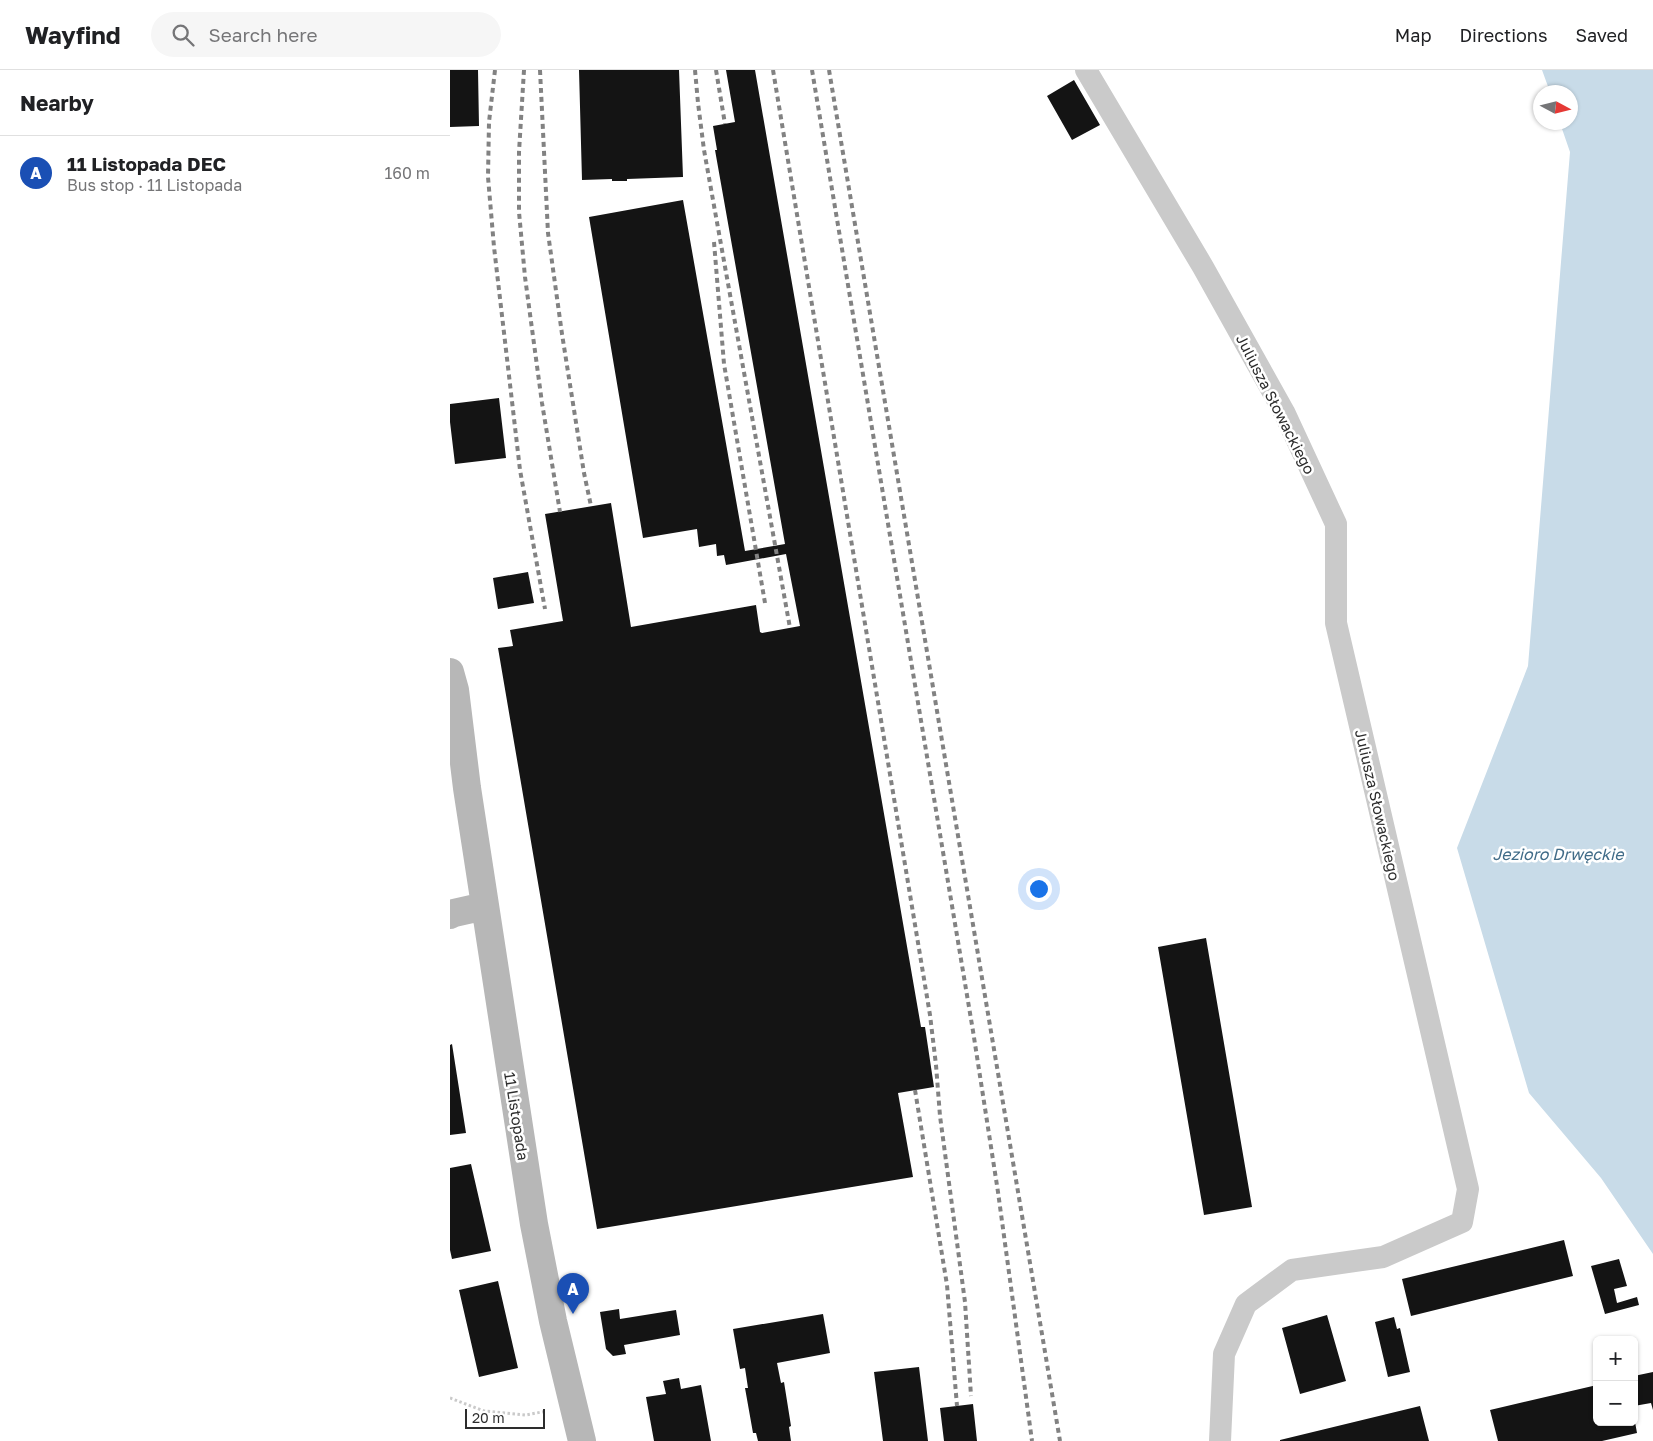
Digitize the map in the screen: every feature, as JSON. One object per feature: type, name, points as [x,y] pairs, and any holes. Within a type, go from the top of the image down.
[{"type":"main road","name":"11 Listopada","points":[[450,672],[455,690],[467,788],[534,1224],[553,1321],[582,1441]]},
{"type":"main road","name":"11 Listopada","points":[[450,750],[467,788]]},
{"type":"main road","points":[[450,915],[485,906]]},
{"type":"street","name":"Juliusza Słowackiego","points":[[1086,70],[1203,267],[1284,412],[1336,524],[1336,623],[1468,1189],[1462,1222],[1383,1257],[1292,1270],[1246,1304],[1224,1354],[1220,1441]]},
{"type":"path","points":[[450,1398],[484,1411],[526,1415],[547,1411]]},
{"type":"water","name":"Jezioro Drwęckie","points":[[1542,70],[1653,70],[1653,1254],[1601,1178],[1529,1093],[1457,848],[1528,666],[1570,152],[1562,130],[1578,130],[1578,85],[1547,85]]},
{"type":"building","points":[[450,70],[478,70],[479,126],[450,127]]},
{"type":"building","points":[[579,70],[679,70],[683,177],[627,179],[627,181],[612,181],[612,179],[582,180]]},
{"type":"building","points":[[726,70],[755,70],[921,1027],[925,1027],[934,1087],[898,1093],[913,1177],[597,1229],[498,648],[513,646],[510,630],[563,621],[545,514],[611,503],[631,627],[756,605],[760,632],[762,633],[800,626],[786,554],[726,565],[724,555],[717,556],[716,544],[699,547],[697,529],[643,538],[589,217],[683,200],[745,551],[785,544],[715,150],[717,150],[713,126],[735,122]]},
{"type":"building","points":[[1074,80],[1100,125],[1072,140],[1047,96]]},
{"type":"building","points":[[499,398],[506,458],[455,464],[450,404]]},
{"type":"building","points":[[528,572],[534,603],[498,609],[493,578]]},
{"type":"building","points":[[1206,938],[1252,1207],[1204,1215],[1158,947]]},
{"type":"building","points":[[452,1044],[466,1133],[450,1135],[450,1045]]},
{"type":"building","points":[[471,1164],[491,1251],[452,1259],[450,1250],[450,1168]]},
{"type":"building","points":[[1564,1240],[1573,1276],[1411,1316],[1402,1279]]},
{"type":"building","points":[[1619,1259],[1627,1286],[1614,1289],[1617,1303],[1637,1297],[1639,1305],[1605,1314],[1591,1266]]},
{"type":"building","points":[[498,1281],[518,1368],[479,1377],[459,1290]]},
{"type":"building","points":[[619,1309],[620,1319],[676,1310],[680,1335],[624,1345],[626,1354],[613,1356],[606,1349],[600,1312]]},
{"type":"building","points":[[823,1314],[830,1353],[777,1363],[781,1383],[784,1382],[791,1426],[789,1427],[791,1441],[758,1441],[756,1433],[753,1433],[745,1388],[748,1388],[745,1368],[740,1369],[733,1329]]},
{"type":"building","points":[[1327,1315],[1346,1381],[1300,1394],[1282,1328]]},
{"type":"building","points":[[1394,1317],[1397,1329],[1400,1328],[1410,1372],[1388,1377],[1375,1322]]},
{"type":"building","points":[[919,1367],[928,1441],[883,1441],[874,1372]]},
{"type":"building","points":[[1653,1372],[1653,1410],[1651,1403],[1638,1405],[1638,1375]]},
{"type":"building","points":[[679,1378],[681,1389],[701,1385],[711,1441],[654,1441],[646,1397],[666,1394],[663,1381]]},
{"type":"building","points":[[1593,1386],[1593,1426],[1636,1426],[1637,1433],[1602,1441],[1498,1441],[1490,1410]]},
{"type":"building","points":[[973,1404],[977,1441],[944,1441],[940,1408]]},
{"type":"building","points":[[1420,1406],[1429,1441],[1280,1441],[1280,1440]]},
{"type":"railway","points":[[495,70],[489,122],[488,177],[494,247],[520,470],[545,609]]},
{"type":"railway","points":[[524,70],[519,152],[519,212],[525,277],[542,403],[560,512]]},
{"type":"railway","points":[[540,70],[548,233],[562,334],[591,506]]},
{"type":"railway","points":[[695,70],[704,150],[790,628]]},
{"type":"railway","points":[[716,70],[725,124]]},
{"type":"railway","points":[[773,70],[930,1015],[940,1116],[965,1302],[971,1396]]},
{"type":"railway","points":[[812,70],[973,1031],[998,1192],[1032,1441]]},
{"type":"railway","points":[[829,70],[1060,1441]]},
{"type":"railway","points":[[714,242],[724,364],[765,603]]},
{"type":"railway","points":[[915,1090],[947,1285],[957,1406]]},
{"type":"place","name":"11 Listopada DEC","points":[[573,1314]]}]
